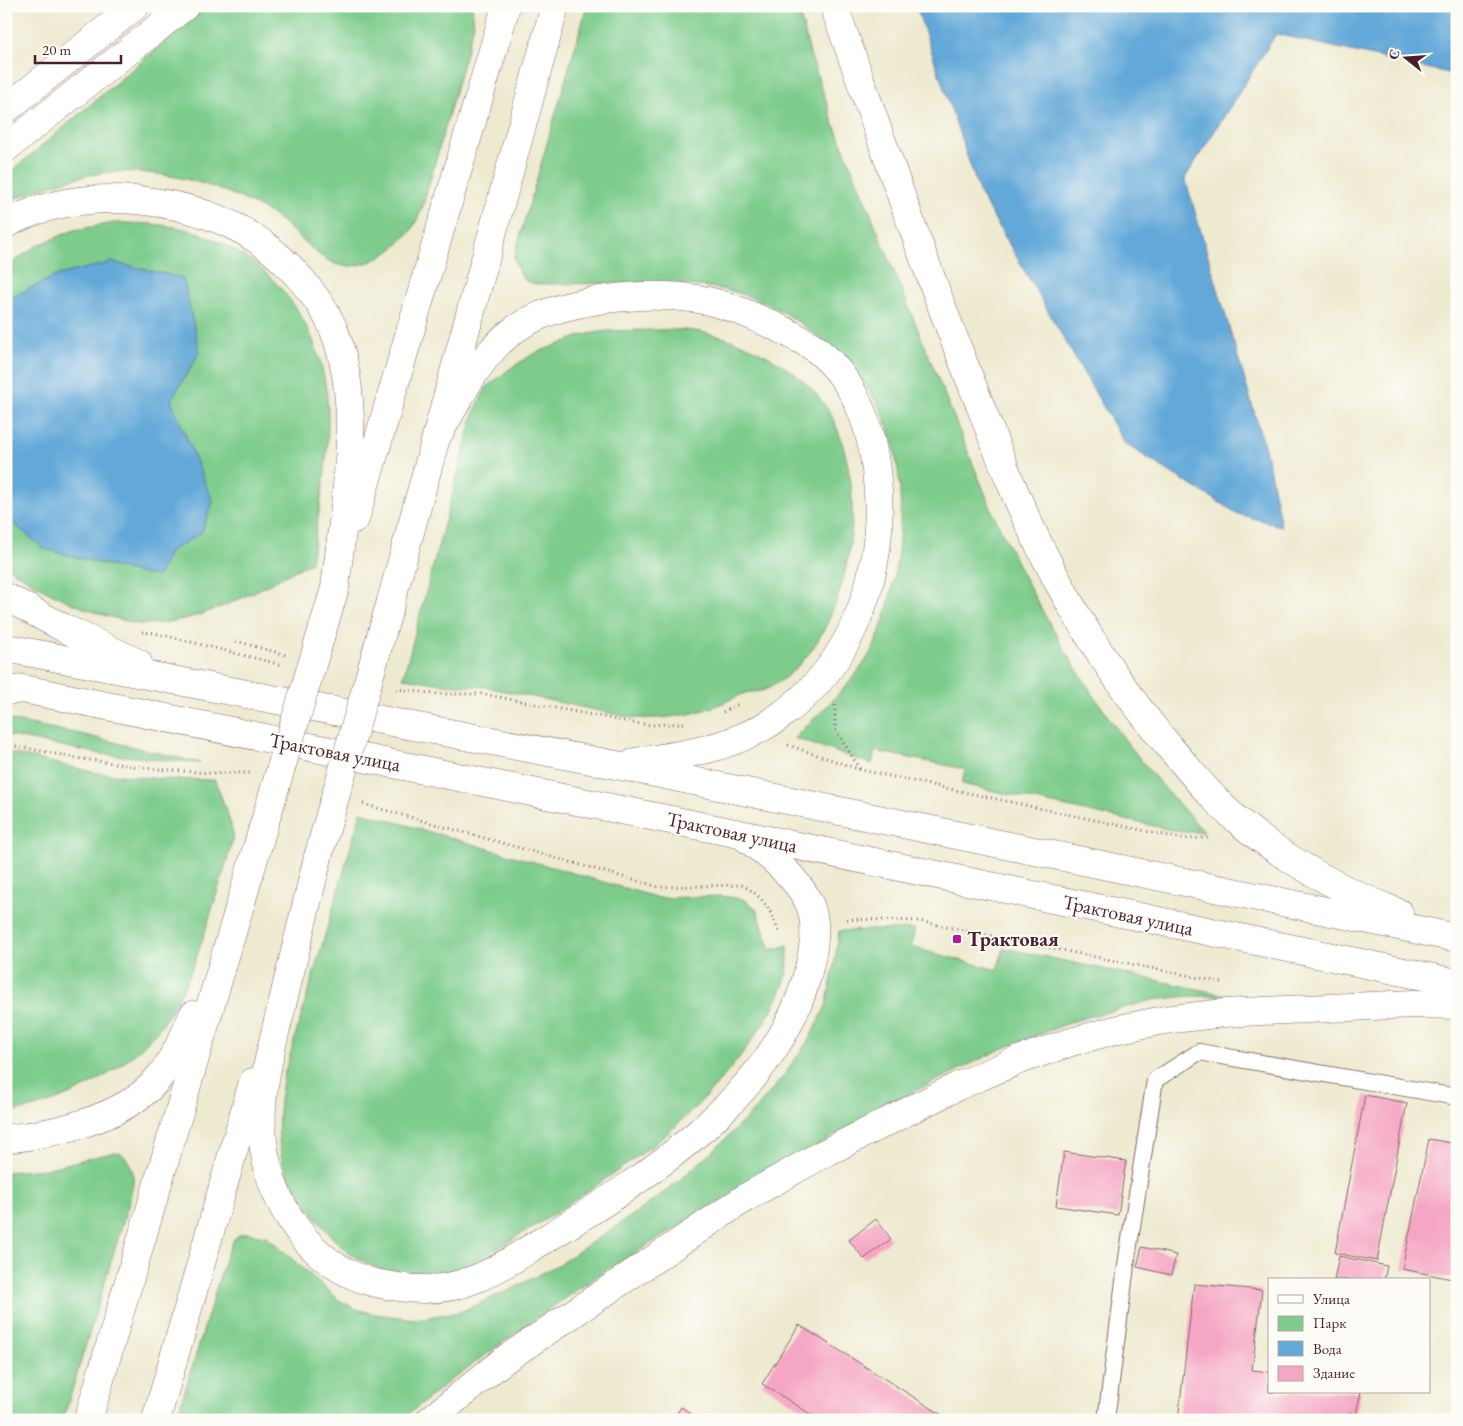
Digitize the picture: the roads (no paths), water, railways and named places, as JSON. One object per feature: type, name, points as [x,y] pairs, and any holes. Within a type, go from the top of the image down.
[{"type":"main road","points":[[6,109],[135,6]]},
{"type":"main road","points":[[6,148],[186,6]]},
{"type":"main road","points":[[491,6],[493,24],[492,56]]},
{"type":"main road","points":[[88,1420],[506,6]]},
{"type":"main road","points":[[156,1420],[391,601],[556,6]]},
{"type":"main road","points":[[834,6],[953,338],[1017,497],[1041,550],[1081,624],[1102,658],[1158,733],[1207,791],[1235,819],[1272,847],[1346,890],[1368,901],[1457,936]]},
{"type":"main road","points":[[6,224],[40,210],[71,202],[106,199],[135,200],[198,211],[230,224],[259,240],[282,257],[315,296],[326,314],[335,333],[346,373],[350,410],[350,451],[335,588]]},
{"type":"main road","points":[[436,438],[477,370],[497,344],[513,331],[532,318],[563,308],[596,301],[626,298],[666,297],[699,299],[730,307],[756,317],[814,347],[832,363],[858,402],[874,450],[877,476],[879,502],[875,561],[870,586],[852,631],[838,655],[805,696],[762,728],[704,751],[616,765]]},
{"type":"main road","points":[[6,597],[116,653],[185,683]]},
{"type":"main road","name":"Трактовая улица","points":[[6,648],[616,765],[1457,936]]},
{"type":"main road","name":"Трактовая улица","points":[[12,689],[740,834],[1457,983]]},
{"type":"main road","points":[[318,857],[268,1059],[262,1094],[262,1130],[266,1159],[284,1208],[300,1234],[321,1256],[351,1274],[368,1281],[404,1288],[422,1289],[443,1287],[476,1279],[564,1228],[638,1181],[674,1154],[715,1117],[754,1075],[775,1046],[795,1012],[803,992],[812,955],[814,935],[812,919],[809,903],[786,872],[740,834]]},
{"type":"main road","points":[[6,1139],[44,1134],[105,1116],[139,1096],[154,1084],[172,1059],[186,1032],[257,848]]},
{"type":"main road","points":[[430,1420],[504,1360],[745,1198],[821,1155],[958,1086],[1019,1060],[1071,1042],[1119,1029],[1164,1020],[1197,1016],[1414,1004],[1457,1005]]},
{"type":"lane","points":[[1106,1420],[1127,1258],[1155,1080],[1200,1052],[1457,1098]]},
{"type":"water","points":[[916,6],[1457,6],[1457,75],[1276,34],[1185,178],[1266,452],[1281,526],[1238,514],[1125,444],[980,194]]},
{"type":"water","points":[[112,262],[183,278],[200,352],[171,400],[213,502],[201,533],[170,551],[158,576],[142,574],[44,549],[13,523],[6,511],[6,300],[58,275]]},
{"type":"place","name":"Трактовая","points":[[957,939]]}]
